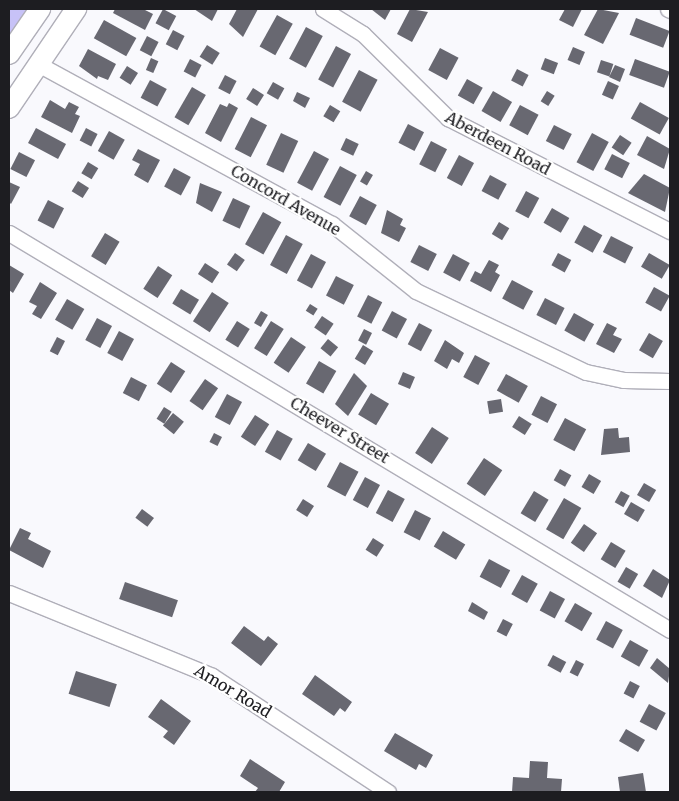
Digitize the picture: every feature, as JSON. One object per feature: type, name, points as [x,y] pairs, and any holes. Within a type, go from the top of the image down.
[{"type":"main road","points":[[9,54],[40,9]]},
{"type":"main road","points":[[9,108],[76,9]]},
{"type":"street","name":"Aberdeen Road","points":[[323,9],[363,34],[448,118],[670,231]]},
{"type":"street","name":"Concord Avenue","points":[[38,64],[332,224],[416,291],[586,372],[624,380],[670,381]]},
{"type":"street","name":"Cheever Street","points":[[9,233],[670,630]]},
{"type":"street","name":"Amor Road","points":[[9,593],[212,676],[388,792]]},
{"type":"shaded area","points":[[9,9],[27,9],[9,36]]},
{"type":"building","points":[[115,9],[143,9],[153,14],[145,30],[113,13]]},
{"type":"building","points":[[163,9],[176,16],[169,30],[155,23]]},
{"type":"building","points":[[194,9],[218,9],[212,21]]},
{"type":"building","points":[[237,9],[258,9],[243,37],[229,24]]},
{"type":"building","points":[[371,9],[391,9],[385,20]]},
{"type":"building","points":[[410,9],[428,12],[412,42],[397,34]]},
{"type":"building","points":[[565,9],[582,9],[573,27],[559,20]]},
{"type":"building","points":[[598,9],[619,13],[603,44],[584,35]]},
{"type":"building","points":[[277,15],[293,24],[275,55],[260,46]]},
{"type":"building","points":[[636,18],[670,31],[663,48],[630,35]]},
{"type":"building","points":[[104,20],[136,38],[126,56],[94,38]]},
{"type":"building","points":[[306,27],[323,36],[306,68],[289,59]]},
{"type":"building","points":[[173,30],[185,36],[177,50],[166,44]]},
{"type":"building","points":[[147,36],[159,42],[151,56],[140,50]]},
{"type":"building","points":[[207,45],[220,53],[212,65],[200,57]]},
{"type":"building","points":[[336,46],[351,54],[333,88],[318,80]]},
{"type":"building","points":[[573,47],[585,52],[579,65],[568,60]]},
{"type":"building","points":[[440,48],[459,58],[447,80],[428,70]]},
{"type":"building","points":[[88,49],[116,64],[108,80],[98,76],[97,79],[79,66]]},
{"type":"building","points":[[151,58],[158,61],[153,73],[146,70]]},
{"type":"building","points":[[545,58],[558,63],[554,74],[541,69]]},
{"type":"building","points":[[190,59],[202,65],[195,77],[184,71]]},
{"type":"building","points":[[635,59],[670,72],[664,88],[629,75]]},
{"type":"building","points":[[601,60],[613,64],[609,76],[597,72]]},
{"type":"building","points":[[615,65],[625,69],[620,82],[609,77]]},
{"type":"building","points":[[127,66],[138,73],[131,85],[120,78]]},
{"type":"building","points":[[517,69],[529,75],[523,86],[511,81]]},
{"type":"building","points":[[359,70],[378,80],[361,112],[342,102]]},
{"type":"building","points":[[225,75],[237,81],[230,94],[218,88]]},
{"type":"building","points":[[467,79],[483,88],[474,104],[458,96]]},
{"type":"building","points":[[150,80],[167,89],[157,107],[141,98]]},
{"type":"building","points":[[608,81],[619,86],[613,100],[602,95]]},
{"type":"building","points":[[273,82],[284,88],[278,100],[267,93]]},
{"type":"building","points":[[192,87],[206,95],[188,125],[174,117]]},
{"type":"building","points":[[253,88],[264,95],[257,106],[246,99]]},
{"type":"building","points":[[493,91],[512,102],[501,122],[482,111]]},
{"type":"building","points":[[547,91],[555,96],[548,106],[541,101]]},
{"type":"building","points":[[297,92],[310,98],[305,108],[293,101]]},
{"type":"building","points":[[50,100],[65,109],[69,102],[79,107],[75,114],[80,116],[72,133],[41,117]]},
{"type":"building","points":[[640,102],[669,118],[660,135],[631,119]]},
{"type":"building","points":[[229,103],[238,108],[221,142],[205,133],[220,104],[227,107]]},
{"type":"building","points":[[330,105],[340,111],[334,122],[323,116]]},
{"type":"building","points":[[520,105],[539,115],[528,135],[509,125]]},
{"type":"building","points":[[251,117],[267,125],[251,157],[235,149]]},
{"type":"building","points":[[408,124],[424,132],[415,151],[398,143]]},
{"type":"building","points":[[554,125],[572,134],[564,150],[546,141]]},
{"type":"building","points":[[36,128],[66,144],[58,159],[28,143]]},
{"type":"building","points":[[86,128],[98,134],[91,146],[80,140]]},
{"type":"building","points":[[109,131],[125,140],[114,160],[98,151]]},
{"type":"building","points":[[281,133],[298,141],[283,173],[266,165]]},
{"type":"building","points":[[592,133],[609,142],[593,171],[577,162]]},
{"type":"building","points":[[620,135],[632,143],[623,155],[612,147]]},
{"type":"building","points":[[647,136],[670,149],[664,169],[637,155]]},
{"type":"building","points":[[346,138],[359,144],[353,156],[341,150]]},
{"type":"building","points":[[431,141],[447,149],[435,172],[419,164]]},
{"type":"building","points":[[138,149],[160,160],[148,183],[134,175],[140,164],[132,160]]},
{"type":"building","points":[[314,151],[329,159],[312,191],[297,183]]},
{"type":"building","points":[[19,152],[35,160],[26,177],[10,169]]},
{"type":"building","points":[[612,154],[630,163],[622,178],[604,169]]},
{"type":"building","points":[[459,155],[474,163],[462,186],[447,178]]},
{"type":"building","points":[[88,162],[98,168],[92,179],[81,173]]},
{"type":"building","points":[[340,166],[357,175],[340,206],[324,197]]},
{"type":"building","points":[[174,168],[191,177],[181,195],[164,187]]},
{"type":"building","points":[[366,171],[373,175],[367,185],[360,181]]},
{"type":"building","points":[[644,174],[670,188],[665,212],[628,193]]},
{"type":"building","points":[[490,175],[507,184],[498,200],[482,191]]},
{"type":"building","points":[[78,181],[89,188],[83,198],[72,191]]},
{"type":"building","points":[[9,182],[20,187],[11,204],[9,202]]},
{"type":"building","points":[[200,183],[222,192],[212,212],[196,203]]},
{"type":"building","points":[[526,191],[539,198],[528,218],[515,211]]},
{"type":"building","points":[[360,196],[377,205],[366,225],[349,216]]},
{"type":"building","points":[[233,198],[250,206],[240,229],[222,221]]},
{"type":"building","points":[[48,200],[64,208],[54,229],[38,220]]},
{"type":"building","points":[[552,208],[569,218],[561,233],[544,223]]},
{"type":"building","points":[[387,210],[403,219],[400,225],[406,228],[399,242],[381,233]]},
{"type":"building","points":[[263,212],[281,222],[263,255],[245,244]]},
{"type":"building","points":[[499,222],[509,228],[502,240],[492,234]]},
{"type":"building","points":[[584,225],[602,235],[593,253],[574,242]]},
{"type":"building","points":[[105,233],[120,242],[106,265],[91,256]]},
{"type":"building","points":[[286,235],[303,244],[287,274],[270,265]]},
{"type":"building","points":[[611,236],[633,247],[625,263],[603,252]]},
{"type":"building","points":[[419,245],[437,254],[428,271],[410,262]]},
{"type":"building","points":[[235,253],[245,260],[237,271],[227,264]]},
{"type":"building","points":[[558,253],[571,260],[565,272],[551,265]]},
{"type":"building","points":[[649,253],[670,265],[662,279],[641,267]]},
{"type":"building","points":[[311,254],[326,262],[312,288],[297,280]]},
{"type":"building","points":[[453,254],[470,263],[460,281],[443,273]]},
{"type":"building","points":[[489,260],[499,265],[495,272],[500,275],[491,292],[470,281],[475,271],[481,274]]},
{"type":"building","points":[[205,263],[219,272],[212,283],[198,274]]},
{"type":"building","points":[[9,265],[24,274],[13,293],[9,290]]},
{"type":"building","points":[[158,266],[172,275],[158,298],[143,289]]},
{"type":"building","points":[[336,276],[354,285],[344,305],[326,296]]},
{"type":"building","points":[[512,280],[533,291],[523,310],[502,299]]},
{"type":"building","points":[[40,282],[57,293],[41,319],[32,314],[37,306],[29,302]]},
{"type":"building","points":[[654,287],[670,296],[661,311],[645,303]]},
{"type":"building","points":[[181,289],[199,300],[190,314],[172,304]]},
{"type":"building","points":[[212,292],[229,303],[210,332],[193,321]]},
{"type":"building","points":[[368,295],[382,302],[371,324],[357,316]]},
{"type":"building","points":[[545,298],[565,308],[556,325],[536,315]]},
{"type":"building","points":[[67,299],[84,309],[72,330],[55,320]]},
{"type":"building","points":[[310,304],[318,309],[313,316],[306,311]]},
{"type":"building","points":[[261,311],[268,315],[261,327],[254,323]]},
{"type":"building","points":[[392,311],[407,319],[397,338],[382,330]]},
{"type":"building","points":[[574,313],[594,324],[584,342],[564,330]]},
{"type":"building","points":[[322,316],[334,324],[326,335],[314,328]]},
{"type":"building","points":[[97,318],[112,326],[100,348],[85,340]]},
{"type":"building","points":[[237,321],[250,329],[238,348],[225,340]]},
{"type":"building","points":[[271,321],[284,329],[267,356],[254,348]]},
{"type":"building","points":[[419,323],[432,330],[421,351],[408,344]]},
{"type":"building","points":[[607,323],[617,328],[613,335],[622,339],[614,353],[596,344]]},
{"type":"building","points":[[364,329],[372,333],[366,345],[358,341]]},
{"type":"building","points":[[119,331],[134,339],[122,361],[107,353]]},
{"type":"building","points":[[649,333],[663,341],[653,358],[639,350]]},
{"type":"building","points":[[57,337],[65,341],[58,355],[50,351]]},
{"type":"building","points":[[291,337],[306,347],[289,373],[274,363]]},
{"type":"building","points":[[328,339],[338,347],[331,357],[320,348]]},
{"type":"building","points":[[445,340],[464,353],[459,363],[452,359],[447,369],[434,361]]},
{"type":"building","points":[[363,345],[373,351],[365,365],[355,359]]},
{"type":"building","points":[[475,355],[490,363],[478,385],[463,377]]},
{"type":"building","points":[[319,361],[336,371],[323,394],[306,384]]},
{"type":"building","points":[[171,362],[185,371],[171,393],[157,384]]},
{"type":"building","points":[[403,372],[415,377],[410,389],[398,384]]},
{"type":"building","points":[[354,373],[367,386],[348,416],[335,404]]},
{"type":"building","points":[[506,374],[528,386],[519,403],[497,391]]},
{"type":"building","points":[[131,377],[147,385],[139,401],[123,393]]},
{"type":"building","points":[[205,379],[218,388],[203,410],[190,401]]},
{"type":"building","points":[[371,393],[389,404],[376,425],[358,414]]},
{"type":"building","points":[[227,394],[242,402],[230,425],[215,417]]},
{"type":"building","points":[[541,396],[557,404],[548,423],[531,415]]},
{"type":"building","points":[[501,399],[503,412],[489,414],[487,401]]},
{"type":"building","points":[[164,407],[172,412],[164,424],[157,419]]},
{"type":"building","points":[[173,413],[184,422],[174,434],[163,425]]},
{"type":"building","points":[[255,415],[269,424],[255,446],[241,437]]},
{"type":"building","points":[[519,416],[532,424],[525,435],[512,427]]},
{"type":"building","points":[[565,418],[586,429],[574,451],[553,440]]},
{"type":"building","points":[[432,427],[449,438],[432,464],[415,453]]},
{"type":"building","points":[[618,428],[619,438],[629,437],[630,452],[601,455],[604,429]]},
{"type":"building","points":[[277,430],[293,439],[281,461],[265,452]]},
{"type":"building","points":[[214,433],[222,437],[217,446],[209,442]]},
{"type":"building","points":[[308,443],[326,454],[316,471],[298,460]]},
{"type":"building","points":[[484,458],[502,470],[485,496],[467,484]]},
{"type":"building","points":[[340,462],[359,472],[345,497],[327,487]]},
{"type":"building","points":[[560,469],[571,475],[565,487],[554,480]]},
{"type":"building","points":[[589,474],[601,481],[594,494],[582,487]]},
{"type":"building","points":[[365,477],[380,485],[368,508],[353,500]]},
{"type":"building","points":[[644,483],[656,490],[649,502],[637,495]]},
{"type":"building","points":[[388,490],[405,499],[393,522],[376,513]]},
{"type":"building","points":[[534,491],[549,500],[535,522],[521,513]]},
{"type":"building","points":[[621,491],[630,496],[623,507],[615,502]]},
{"type":"building","points":[[564,498],[581,508],[563,539],[546,529]]},
{"type":"building","points":[[303,499],[314,506],[307,517],[296,510]]},
{"type":"building","points":[[631,502],[645,510],[638,522],[624,514]]},
{"type":"building","points":[[142,509],[154,518],[147,527],[135,518]]},
{"type":"building","points":[[415,510],[431,518],[420,540],[404,532]]},
{"type":"building","points":[[584,524],[597,533],[584,552],[571,543]]},
{"type":"building","points":[[20,528],[31,533],[28,539],[51,551],[43,568],[9,550]]},
{"type":"building","points":[[443,531],[465,544],[456,560],[434,546]]},
{"type":"building","points":[[373,538],[384,545],[377,557],[366,550]]},
{"type":"building","points":[[611,542],[626,551],[615,568],[601,559]]},
{"type":"building","points":[[489,559],[510,570],[501,588],[480,577]]},
{"type":"building","points":[[626,567],[638,574],[630,589],[618,582]]},
{"type":"building","points":[[653,569],[670,580],[662,598],[643,586]]},
{"type":"building","points":[[522,575],[538,584],[527,603],[511,594]]},
{"type":"building","points":[[125,582],[178,600],[172,617],[119,599]]},
{"type":"building","points":[[550,591],[565,599],[555,618],[540,610]]},
{"type":"building","points":[[472,602],[488,612],[484,620],[468,611]]},
{"type":"building","points":[[575,603],[592,613],[582,631],[564,621]]},
{"type":"building","points":[[503,619],[513,624],[506,636],[497,631]]},
{"type":"building","points":[[606,621],[623,630],[613,648],[596,640]]},
{"type":"building","points":[[244,626],[264,641],[268,636],[278,644],[261,666],[231,643]]},
{"type":"building","points":[[630,640],[648,650],[639,667],[621,657]]},
{"type":"building","points":[[553,655],[566,662],[561,673],[547,666]]},
{"type":"building","points":[[657,658],[670,669],[668,683],[650,668]]},
{"type":"building","points":[[576,660],[584,664],[578,677],[570,672]]},
{"type":"building","points":[[76,671],[117,684],[109,707],[69,694]]},
{"type":"building","points":[[315,675],[352,702],[345,712],[340,708],[334,716],[302,694]]},
{"type":"building","points":[[630,681],[640,686],[633,698],[624,693]]},
{"type":"building","points":[[161,699],[191,721],[174,745],[163,737],[168,731],[148,717]]},
{"type":"building","points":[[649,704],[666,713],[656,731],[640,722]]},
{"type":"building","points":[[626,729],[645,740],[638,752],[619,741]]},
{"type":"building","points":[[395,733],[433,755],[426,768],[419,764],[416,770],[384,751]]},
{"type":"building","points":[[250,759],[285,782],[279,792],[255,792],[258,788],[240,776]]},
{"type":"building","points":[[530,761],[548,762],[547,778],[562,779],[561,792],[512,792],[513,777],[529,778]]},
{"type":"building","points":[[643,773],[646,792],[620,792],[618,777]]}]
